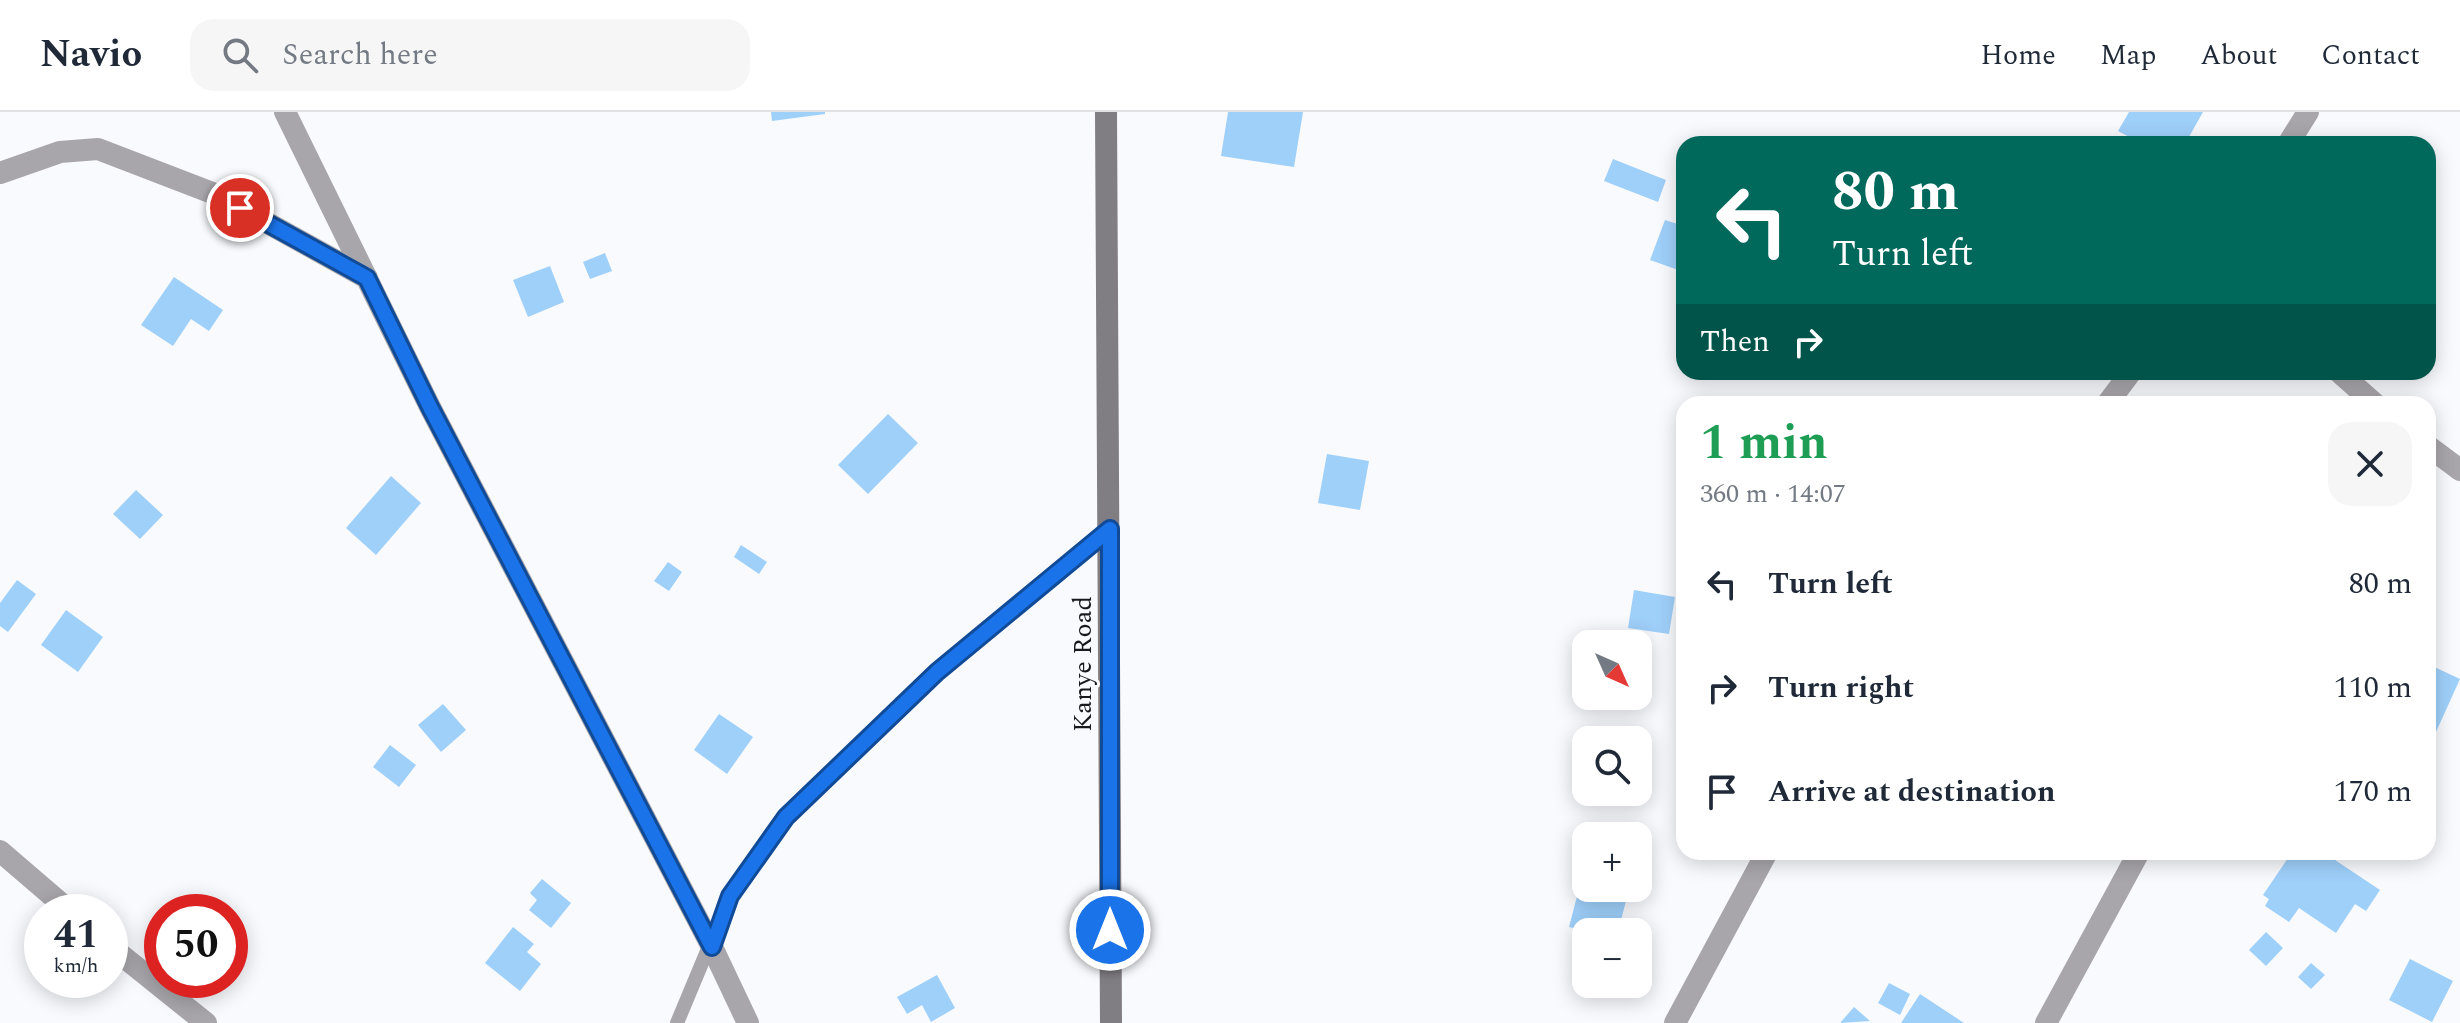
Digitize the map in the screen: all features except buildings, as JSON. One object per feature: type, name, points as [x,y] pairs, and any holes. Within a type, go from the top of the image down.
[{"type":"main road","name":"Kanye Road","points":[[1106,112],[1111,1023]]},
{"type":"street","points":[[285,112],[430,407],[712,947],[748,1023]]},
{"type":"street","points":[[2293,136],[2308,112]]},
{"type":"street","points":[[0,173],[60,152],[98,149],[215,194],[367,278]]},
{"type":"street","points":[[2348,380],[2366,396]]},
{"type":"street","points":[[2436,452],[2460,470]]},
{"type":"street","points":[[0,851],[50,894]]},
{"type":"street","points":[[1675,1023],[1763,860]]},
{"type":"street","points":[[2046,1023],[2135,860]]},
{"type":"street","points":[[128,960],[206,1023]]},
{"type":"lane","points":[[677,1023],[712,947],[730,896],[786,817],[937,672],[1110,529]]},
{"type":"route","points":[[240,208],[367,278],[430,407],[712,947],[730,896],[786,817],[937,672],[1110,529],[1110,930]]}]
